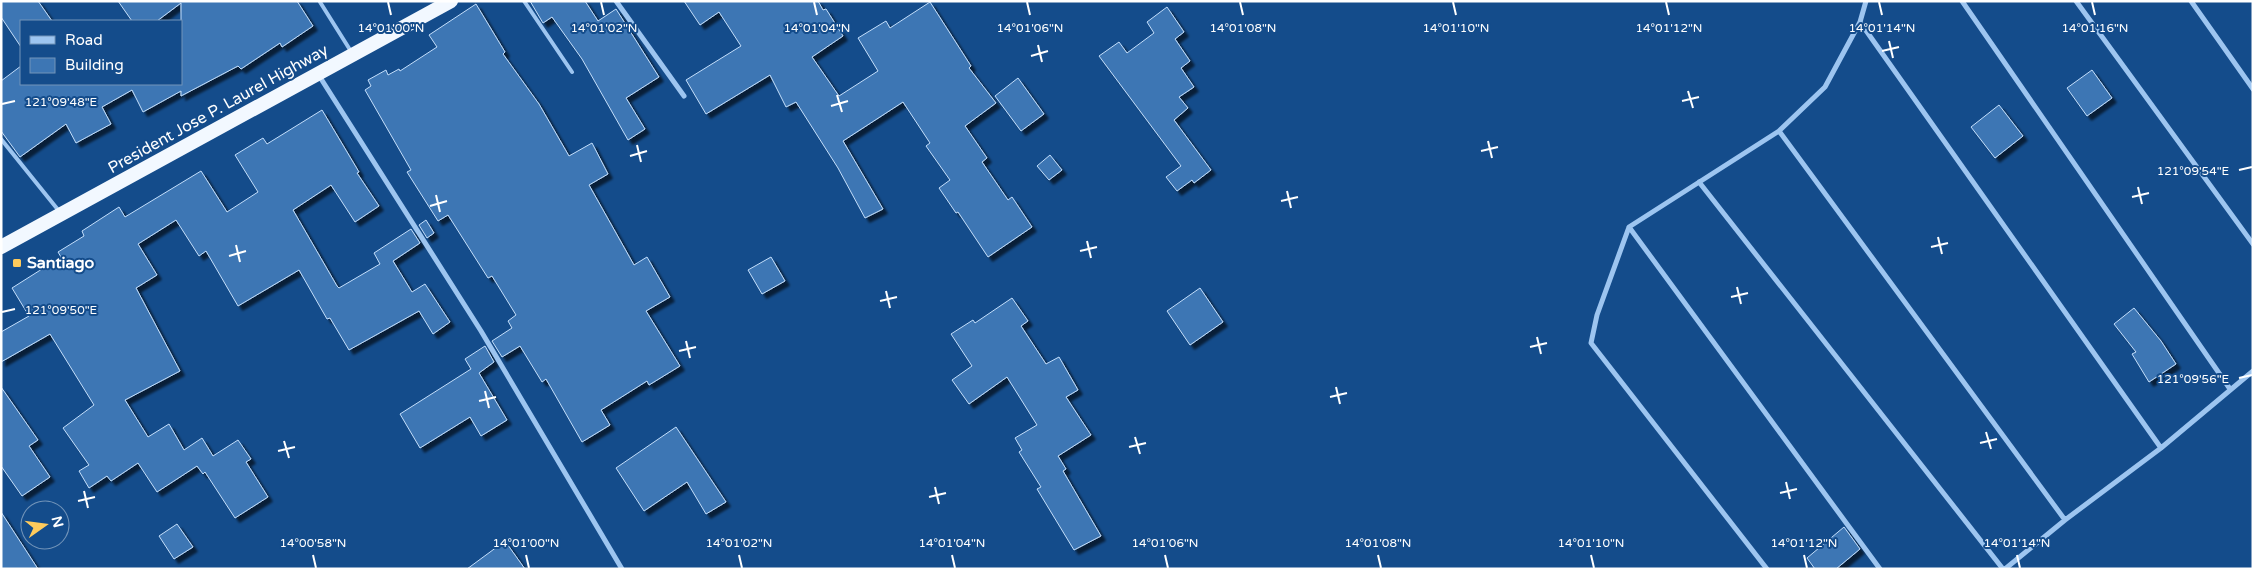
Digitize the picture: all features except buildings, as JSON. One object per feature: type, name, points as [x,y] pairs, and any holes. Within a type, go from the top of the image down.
[{"type":"highway","name":"President Jose P. Laurel Highway","points":[[1,247],[451,1]]},
{"type":"street","points":[[616,1],[684,96]]},
{"type":"street","points":[[1767,569],[1591,343],[1596,315],[1629,227],[1779,130],[1825,87],[1860,22],[1866,1]]},
{"type":"street","points":[[1962,1],[2230,389]]},
{"type":"street","points":[[2076,1],[2253,244]]},
{"type":"street","points":[[2191,1],[2253,89]]},
{"type":"street","points":[[1860,22],[2161,448]]},
{"type":"street","points":[[318,73],[481,331],[622,569]]},
{"type":"street","points":[[1779,130],[2065,520]]},
{"type":"street","points":[[1700,182],[2004,569],[2065,520],[2161,448],[2253,370]]},
{"type":"street","points":[[1629,227],[1880,569]]},
{"type":"lane","points":[[524,1],[572,72]]},
{"type":"lane","points":[[320,2],[354,55]]},
{"type":"lane","points":[[1,139],[61,214]]},
{"type":"place","name":"Santiago","points":[[17,263]]}]
